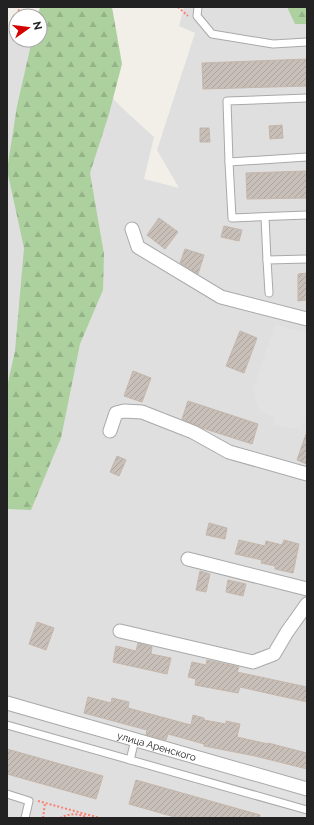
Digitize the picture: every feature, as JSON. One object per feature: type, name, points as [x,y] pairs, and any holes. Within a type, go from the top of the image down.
[{"type":"street","points":[[132,229],[138,247],[221,297],[307,319]]},
{"type":"street","points":[[110,431],[116,412],[142,412],[193,432],[229,452],[307,474]]},
{"type":"street","points":[[188,559],[307,589]]},
{"type":"street","points":[[120,631],[253,662],[274,654],[287,632],[307,604]]},
{"type":"street","name":"улица Аренского","points":[[7,703],[307,789]]},
{"type":"lane","points":[[198,7],[197,16],[212,34],[273,44],[307,42]]},
{"type":"lane","points":[[307,98],[227,101],[232,218],[307,215]]},
{"type":"lane","points":[[229,162],[307,157]]},
{"type":"lane","points":[[265,217],[269,293]]},
{"type":"lane","points":[[267,260],[307,259]]},
{"type":"lane","points":[[7,725],[307,810]]},
{"type":"lane","points":[[130,760],[135,740]]},
{"type":"lane","points":[[7,794],[29,801],[25,818]]},
{"type":"path","points":[[29,801],[34,799],[100,818],[122,818]]},
{"type":"path","points":[[44,818],[46,803]]},
{"type":"path","points":[[60,818],[66,815],[80,813],[88,818]]},
{"type":"shaded area","points":[[184,7],[307,7],[307,818],[7,818],[7,30],[8,48],[41,48],[91,75],[120,106],[154,137],[144,179],[179,188],[157,150],[195,33],[179,26]]},
{"type":"shaded area","points":[[275,325],[307,333],[307,413],[300,429],[274,425],[274,417],[259,411],[253,390]]},
{"type":"shaded area","points":[[9,712],[125,744],[123,752],[7,720]]},
{"type":"shaded area","points":[[162,756],[304,795],[302,803],[160,764]]},
{"type":"green space","points":[[112,7],[122,64],[109,114],[90,173],[104,254],[103,290],[80,344],[61,438],[31,510],[7,510],[7,387],[15,351],[24,248],[7,170],[17,106],[30,48],[48,48],[48,8],[40,8]]},
{"type":"green space","points":[[287,7],[307,7],[307,24],[295,24]]},
{"type":"building","points":[[307,59],[307,86],[203,89],[202,63]]},
{"type":"building","points":[[282,125],[283,138],[270,139],[269,126]]},
{"type":"building","points":[[200,128],[209,128],[210,142],[200,142]]},
{"type":"building","points":[[307,171],[307,198],[247,199],[246,173]]},
{"type":"building","points":[[159,218],[178,232],[165,249],[147,235]]},
{"type":"building","points":[[224,226],[242,230],[239,241],[221,237]]},
{"type":"building","points":[[185,249],[204,255],[198,274],[180,263]]},
{"type":"building","points":[[307,273],[307,300],[298,301],[298,274]]},
{"type":"building","points":[[240,331],[257,338],[244,373],[226,366]]},
{"type":"building","points":[[133,371],[151,378],[142,402],[124,396]]},
{"type":"building","points":[[188,401],[258,424],[252,444],[202,428],[182,419]]},
{"type":"building","points":[[306,434],[307,435],[307,464],[297,460]]},
{"type":"building","points":[[117,456],[126,460],[119,476],[110,472]]},
{"type":"building","points":[[209,523],[227,528],[225,539],[206,535]]},
{"type":"building","points":[[239,540],[265,546],[266,541],[282,545],[284,540],[299,544],[293,573],[275,569],[275,566],[261,563],[262,560],[235,554]]},
{"type":"building","points":[[200,571],[210,574],[206,592],[196,590]]},
{"type":"building","points":[[228,580],[246,584],[243,596],[226,592]]},
{"type":"building","points":[[37,622],[54,628],[46,650],[29,644]]},
{"type":"building","points":[[138,643],[152,647],[151,654],[171,658],[167,674],[113,662],[116,646],[136,651]]},
{"type":"building","points":[[207,660],[239,667],[237,672],[307,687],[307,702],[240,687],[238,693],[195,685],[196,679],[188,677],[192,662],[206,665]]},
{"type":"building","points":[[88,697],[111,703],[112,698],[129,702],[128,708],[191,725],[193,715],[204,718],[204,720],[226,724],[226,721],[240,724],[237,737],[307,753],[307,769],[255,756],[204,746],[204,744],[168,734],[166,740],[146,735],[147,730],[84,713]]},
{"type":"building","points":[[7,749],[103,776],[96,799],[7,774]]},
{"type":"building","points":[[136,780],[260,815],[260,818],[178,818],[129,804]]}]
